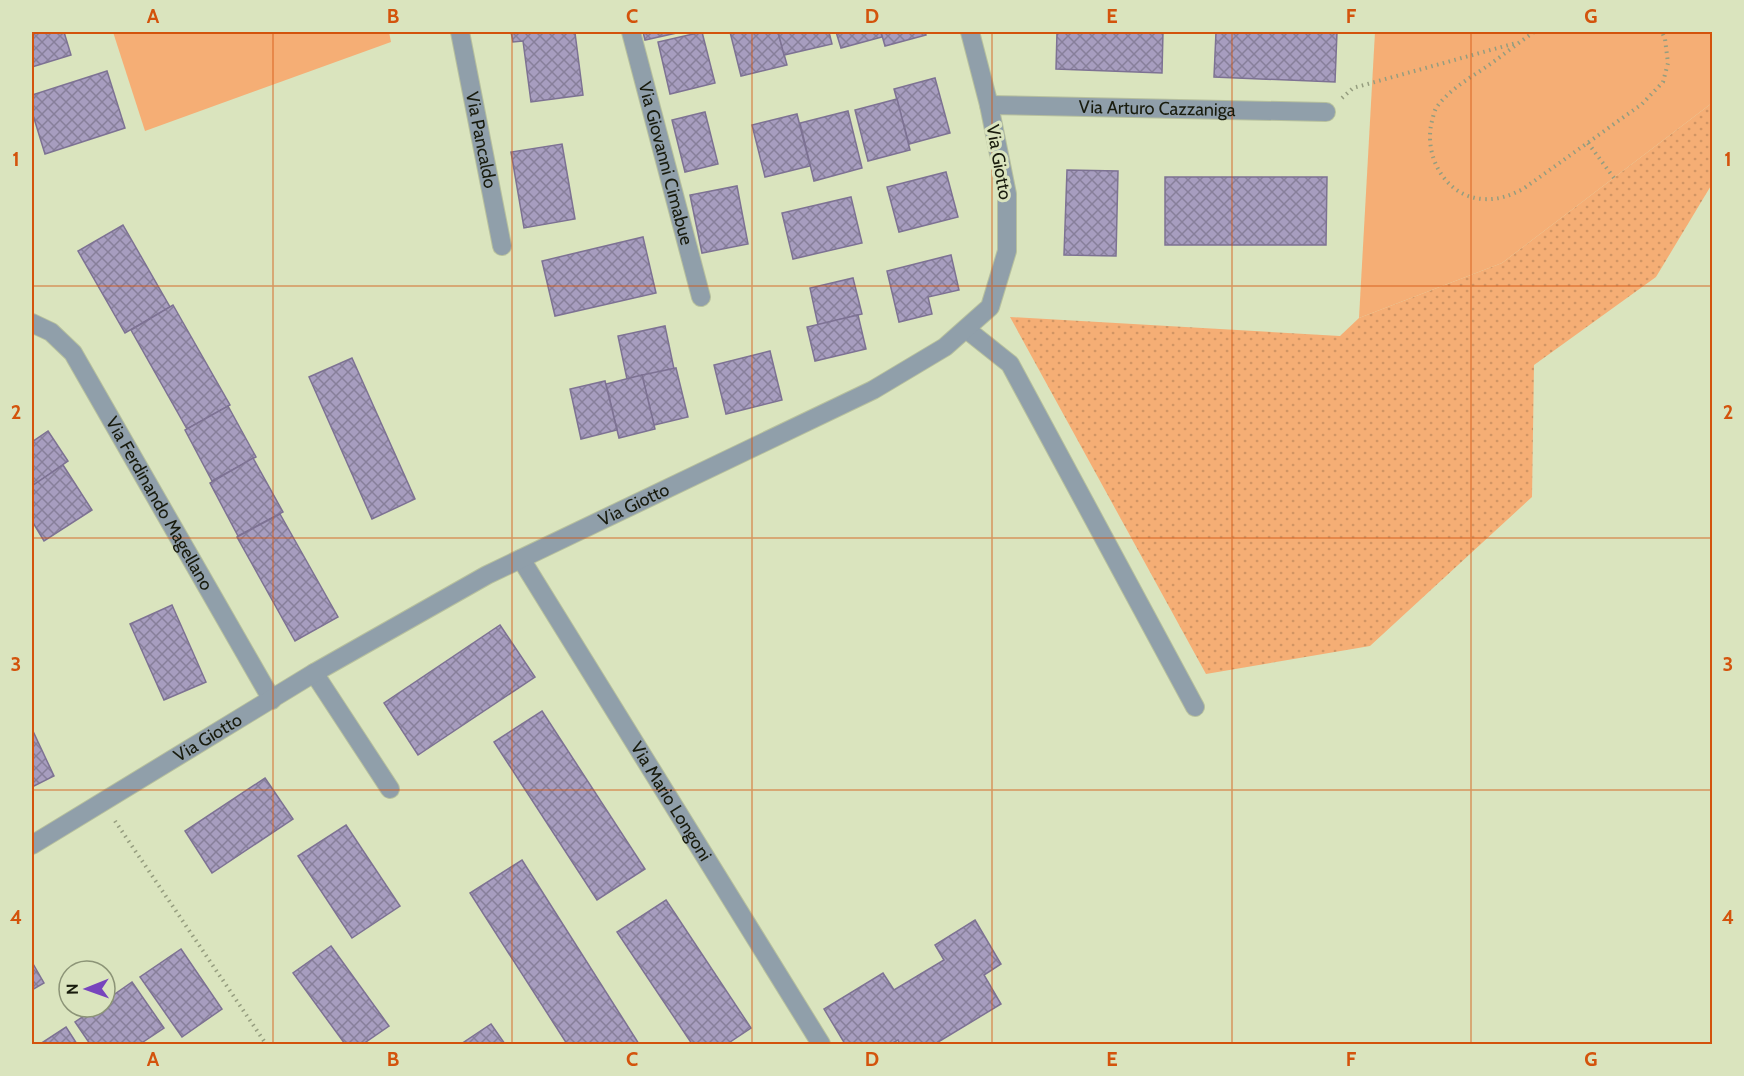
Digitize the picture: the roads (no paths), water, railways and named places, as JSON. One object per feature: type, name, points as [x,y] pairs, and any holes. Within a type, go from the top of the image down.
[{"type":"street","name":"Via Pancaldo","points":[[460,32],[502,246]]},
{"type":"street","name":"Via Giovanni Cimabue","points":[[631,32],[701,297]]},
{"type":"street","name":"Via Giotto","points":[[32,845],[314,673],[488,576],[873,390],[945,348],[990,307],[1007,251],[1007,194],[989,105],[970,32]]},
{"type":"street","name":"Via Arturo Cazzaniga","points":[[989,105],[1326,112]]},
{"type":"street","name":"Via Ferdinando Magellano","points":[[32,323],[51,332],[73,353],[272,700]]},
{"type":"street","points":[[966,329],[1010,364],[1195,707]]},
{"type":"street","name":"Via Mario Longoni","points":[[521,559],[820,1044]]},
{"type":"street","points":[[314,673],[390,789]]}]
